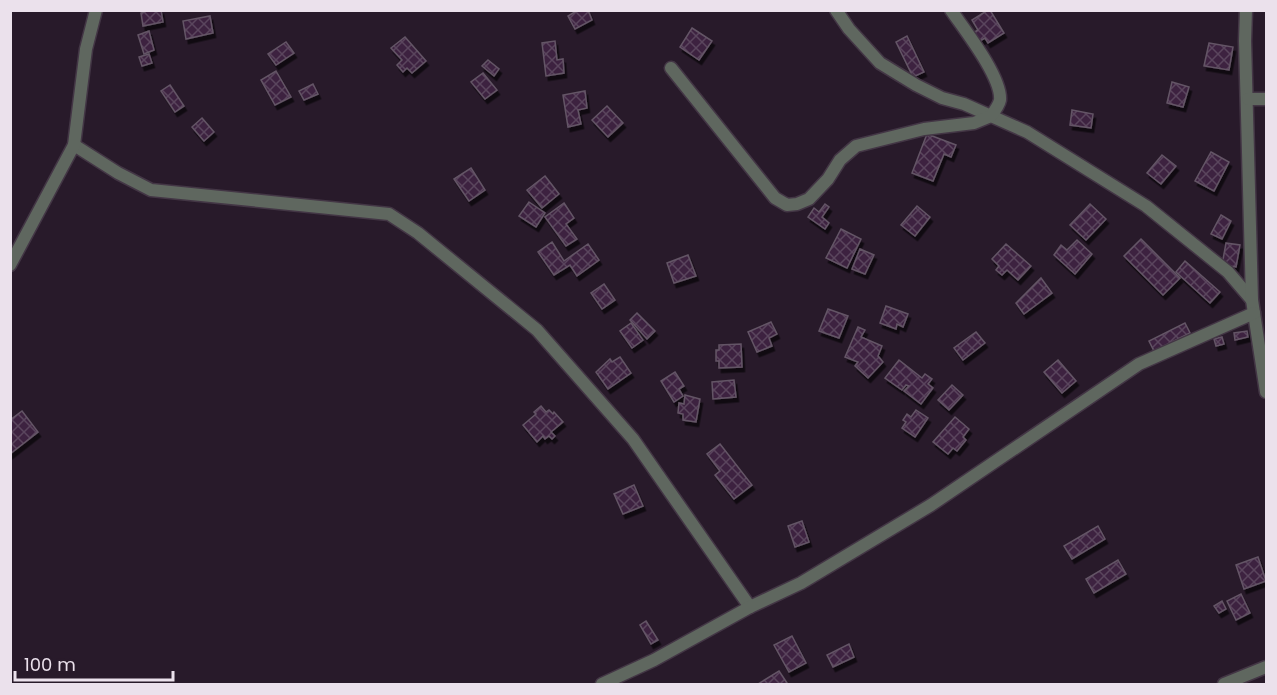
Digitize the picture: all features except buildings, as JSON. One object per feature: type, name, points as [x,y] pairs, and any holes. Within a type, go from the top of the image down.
[{"type":"street","points":[[10,265],[74,145],[86,49],[96,10]]},
{"type":"street","points":[[836,10],[880,63],[925,89],[1027,132],[1146,206],[1228,272],[1253,306]]},
{"type":"street","points":[[671,68],[775,198],[787,205],[797,204],[809,198],[828,179],[840,160],[856,146],[924,129],[974,123],[992,117],[1000,101],[998,86],[979,50],[951,10]]},
{"type":"street","points":[[1246,10],[1253,306],[1266,392]]},
{"type":"street","points":[[1248,99],[1266,99]]},
{"type":"street","points":[[74,145],[118,173],[151,190],[389,214],[418,233],[537,330],[633,439],[750,607]]},
{"type":"street","points":[[602,684],[654,660],[750,607],[801,583],[931,505],[1139,364],[1253,306]]},
{"type":"street","points":[[1224,684],[1266,667]]}]
